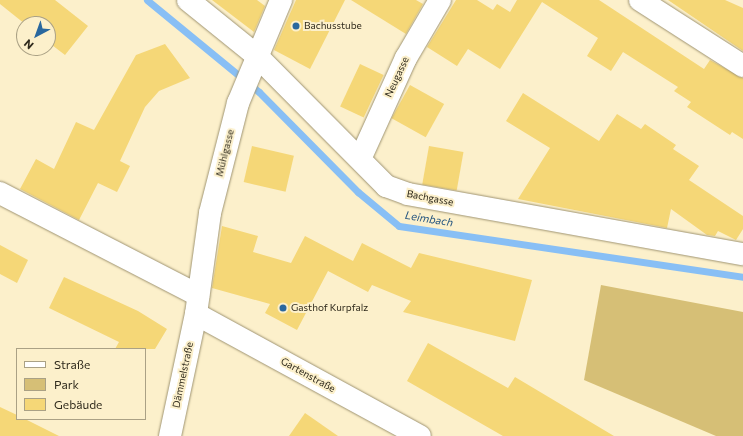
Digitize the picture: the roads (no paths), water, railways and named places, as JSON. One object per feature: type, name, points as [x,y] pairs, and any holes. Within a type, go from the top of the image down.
[{"type":"street","name":"Bachgasse","points":[[188,0],[361,157],[386,186],[408,194],[743,254]]},
{"type":"street","name":"Mühlgasse","points":[[197,305],[210,213],[238,103],[254,61],[281,0]]},
{"type":"street","name":"Neugasse","points":[[361,157],[406,58],[440,0]]},
{"type":"street","points":[[640,0],[743,66]]},
{"type":"street","name":"Gartenstraße","points":[[0,193],[197,305],[420,436]]},
{"type":"street","name":"Dämmelstraße","points":[[170,436],[197,305]]},
{"type":"waterway","name":"Leimbach","points":[[147,0],[259,92],[358,192],[399,226],[743,277]]},
{"type":"place","name":"Bachusstube","points":[[296,26]]},
{"type":"place","name":"Gasthof Kurpfalz","points":[[283,308]]}]
